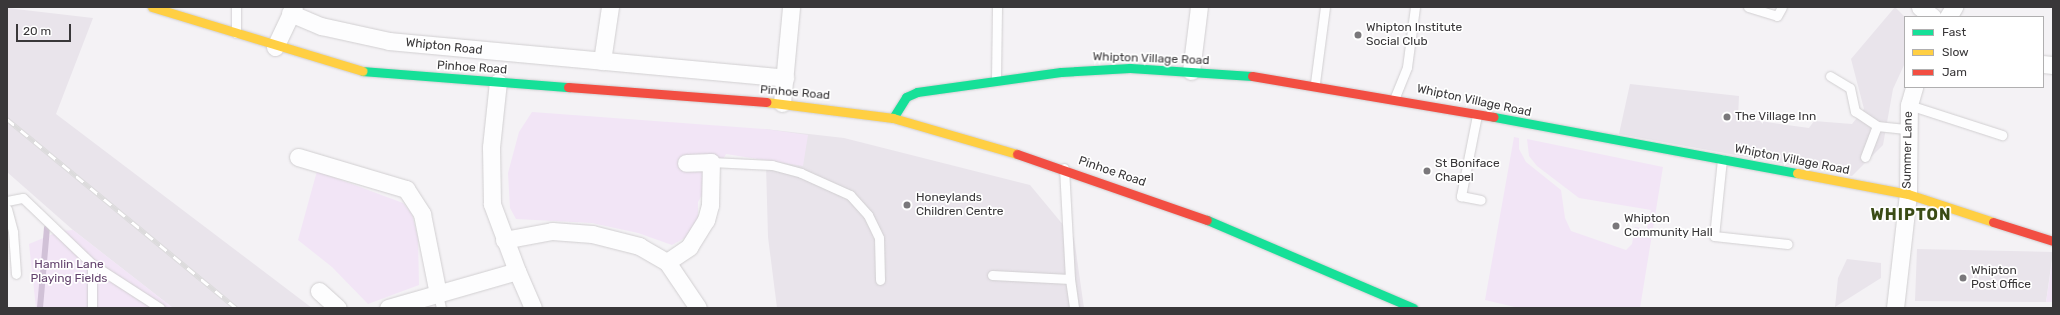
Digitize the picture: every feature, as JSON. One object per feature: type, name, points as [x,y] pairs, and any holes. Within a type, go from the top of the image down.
[{"type":"main road","name":"Pinhoe Road","points":[[152,7],[236,36],[357,71],[782,103],[893,118],[1064,168],[1181,209],[1413,308]]},
{"type":"main road","name":"Whipton Village Road","points":[[893,118],[906,97],[917,92],[996,80],[1091,69],[1191,71],[1316,83],[1395,97],[1477,115],[1908,194],[2053,241]]},
{"type":"street","points":[[602,61],[610,7]]},
{"type":"street","points":[[782,103],[791,7]]},
{"type":"street","points":[[1191,71],[1199,7]]},
{"type":"street","points":[[1920,7],[1932,16]]},
{"type":"street","points":[[1949,16],[1954,7]]},
{"type":"street","points":[[275,47],[292,10]]},
{"type":"street","name":"Whipton Road","points":[[292,10],[356,35],[494,52],[785,78]]},
{"type":"street","points":[[498,82],[490,172],[492,204],[504,240],[533,308]]},
{"type":"street","name":"Summer Lane","points":[[1895,308],[1908,194],[1909,105],[1914,88]]},
{"type":"street","points":[[298,157],[406,189],[422,214],[439,301]]},
{"type":"street","points":[[667,262],[690,247],[706,220],[711,162],[686,163]]},
{"type":"street","points":[[504,240],[552,231],[592,234],[639,246],[667,262],[698,308]]},
{"type":"street","points":[[388,308],[439,301],[517,271]]},
{"type":"street","points":[[319,291],[338,308]]},
{"type":"lane","points":[[236,7],[236,36]]},
{"type":"lane","points":[[996,80],[997,7]]},
{"type":"lane","points":[[1316,83],[1325,7]]},
{"type":"lane","points":[[1395,97],[1407,67],[1415,7]]},
{"type":"lane","points":[[1748,7],[1776,16],[1782,7]]},
{"type":"lane","points":[[1830,76],[1850,88],[1855,111],[1877,126],[1908,129]]},
{"type":"lane","points":[[1909,105],[2002,135]]},
{"type":"lane","points":[[1477,115],[1461,196],[1482,200]]},
{"type":"lane","points":[[1865,157],[1877,126]]},
{"type":"lane","points":[[1722,159],[1714,236],[1788,244]]},
{"type":"lane","points":[[711,162],[772,165],[801,172],[850,195],[868,215],[879,238],[880,280]]},
{"type":"lane","points":[[1064,168],[1070,279],[1074,308]]},
{"type":"lane","points":[[7,201],[23,198],[92,264],[160,308]]},
{"type":"lane","points":[[7,209],[13,232],[16,274]]},
{"type":"lane","points":[[92,264],[92,308]]},
{"type":"lane","points":[[992,275],[1070,279]]},
{"type":"shaded area","points":[[1895,7],[1904,16],[1904,65],[1893,89],[1883,145],[1852,176],[1619,134],[1630,84],[1739,96],[1738,118],[1809,128],[1814,121],[1852,124],[1864,109],[1851,59]]},
{"type":"shaded area","points":[[7,8],[93,18],[56,114],[312,308],[173,308],[73,230],[7,172]]},
{"type":"shaded area","name":"Honeylands Children Centre","points":[[765,129],[844,138],[1030,185],[1074,238],[1084,308],[777,308],[768,237]]},
{"type":"shaded area","points":[[1917,249],[2053,252],[2046,302],[1915,301]]},
{"type":"shaded area","points":[[1847,259],[1881,263],[1881,278],[1835,307],[1838,278]]},
{"type":"green space","points":[[532,112],[765,129],[808,135],[803,166],[726,154],[698,202],[698,223],[690,235],[672,245],[638,233],[592,223],[516,219],[510,208],[508,173],[519,132]]},
{"type":"green space","points":[[1514,137],[1519,138],[1519,149],[1526,162],[1561,190],[1565,218],[1571,231],[1626,250],[1632,244],[1635,227],[1647,229],[1651,210],[1579,198],[1537,166],[1529,156],[1527,139],[1663,167],[1640,308],[1519,308],[1485,300]]},
{"type":"green space","points":[[317,171],[403,203],[412,214],[418,238],[419,285],[368,304],[332,267],[298,240]]},
{"type":"green space","name":"Hamlin Lane Playing Fields","points":[[73,230],[173,308],[36,308],[29,244],[60,231]]},
{"type":"green space","points":[[2053,256],[2053,302],[2046,302]]},
{"type":"waterway","points":[[40,308],[47,228]]},
{"type":"railway","points":[[7,119],[236,308]]},
{"type":"traffic: fast","points":[[893,118],[906,97],[917,92],[1061,72],[1130,68],[1252,76]]},
{"type":"traffic: fast","points":[[363,71],[568,87]]},
{"type":"traffic: fast","points":[[1494,117],[1797,173]]},
{"type":"traffic: fast","points":[[1207,220],[1413,308]]},
{"type":"traffic: slow","points":[[152,7],[363,71]]},
{"type":"traffic: slow","points":[[766,102],[893,118],[1017,154]]},
{"type":"traffic: slow","points":[[1797,173],[1908,194],[1993,222]]},
{"type":"traffic: jam","points":[[1252,76],[1494,117]]},
{"type":"traffic: jam","points":[[568,87],[766,102]]},
{"type":"traffic: jam","points":[[1017,154],[1207,220]]},
{"type":"traffic: jam","points":[[1993,222],[2053,241]]},
{"type":"place","name":"Whipton Institute Social Club","points":[[1358,35]]},
{"type":"place","name":"The Village Inn","points":[[1727,117]]},
{"type":"place","name":"St Boniface Chapel","points":[[1427,171]]},
{"type":"place","name":"Honeylands Children Centre","points":[[907,205]]},
{"type":"place","name":"Whipton Community Hall","points":[[1616,226]]},
{"type":"place","name":"Whipton Post Office","points":[[1963,278]]},
{"type":"district","name":"WHIPTON","points":[[1911,215]]}]
